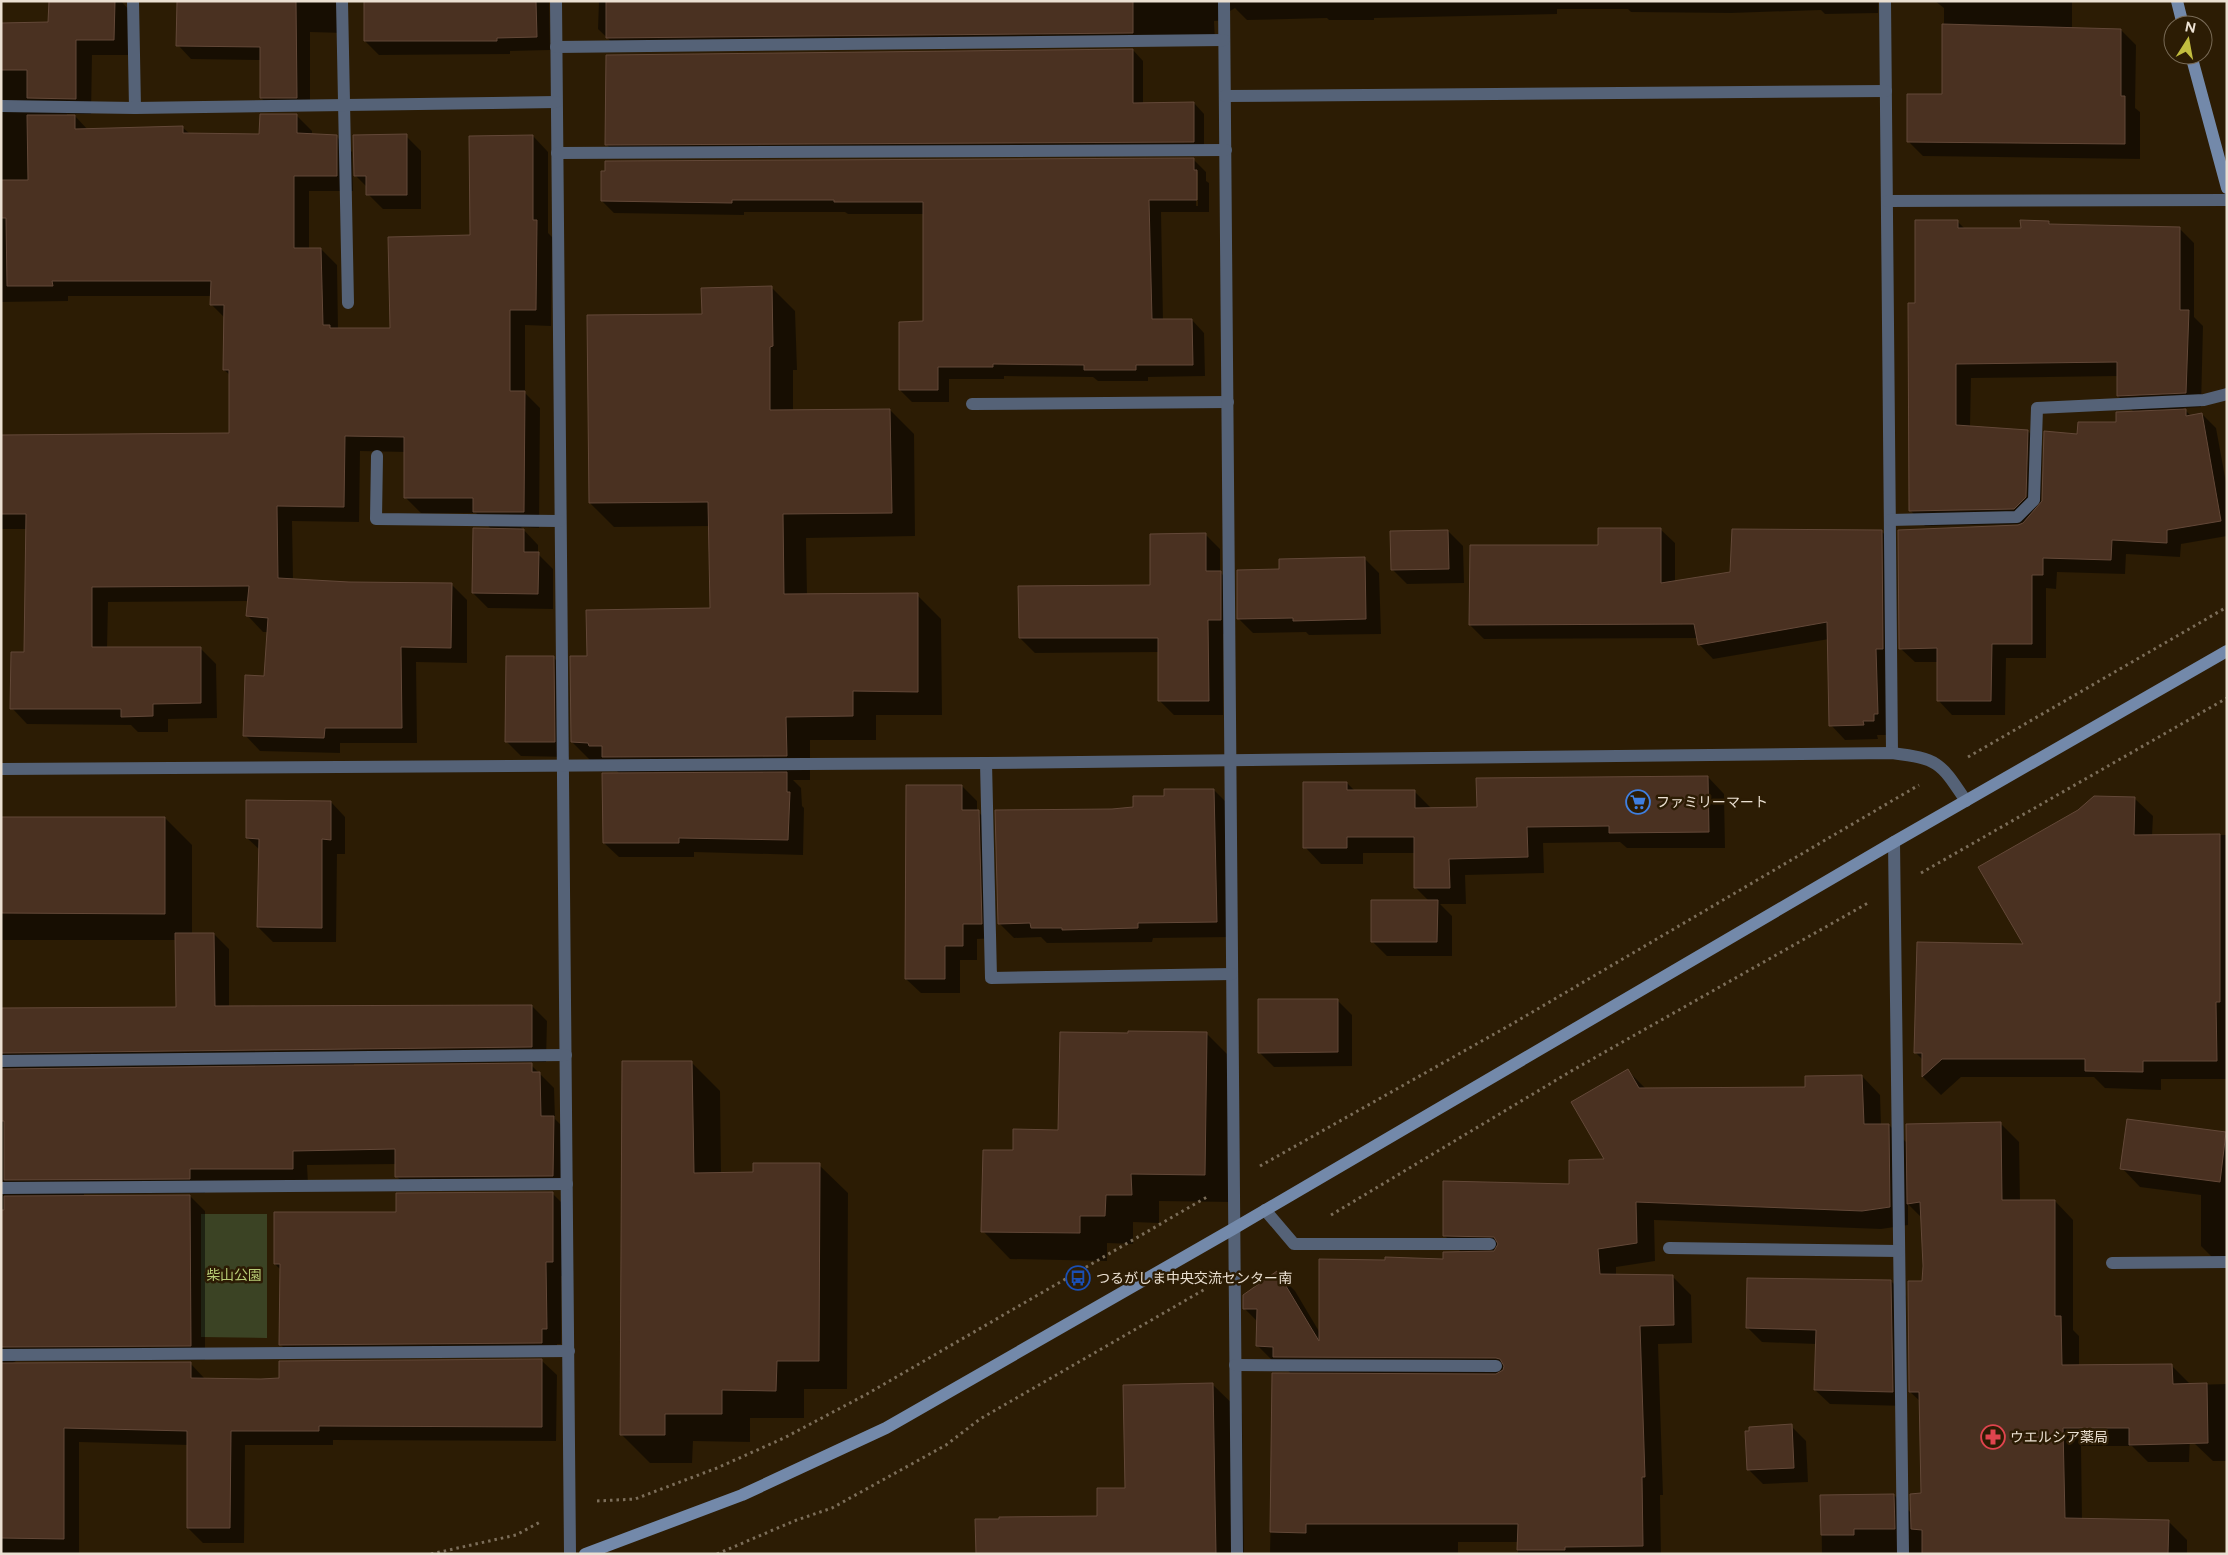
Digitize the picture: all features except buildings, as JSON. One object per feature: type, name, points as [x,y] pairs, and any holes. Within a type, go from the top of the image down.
[{"type":"street","points":[[133,1],[135,108]]},
{"type":"street","points":[[342,1],[348,302]]},
{"type":"street","points":[[556,1],[570,1554]]},
{"type":"street","points":[[1224,1],[1237,1554]]},
{"type":"street","points":[[1886,1],[1892,753]]},
{"type":"street","points":[[2177,1],[2181,15]]},
{"type":"street","points":[[556,47],[1224,40]]},
{"type":"street","points":[[2194,65],[2227,188]]},
{"type":"street","points":[[1225,96],[1886,91]]},
{"type":"street","points":[[1,106],[135,108],[556,102]]},
{"type":"street","points":[[557,153],[1226,150]]},
{"type":"street","points":[[1887,201],[2227,200]]},
{"type":"street","points":[[1890,520],[2017,518],[2034,500],[2037,408],[2204,400],[2227,394]]},
{"type":"street","points":[[972,404],[1228,402]]},
{"type":"street","points":[[377,456],[376,519],[560,521]]},
{"type":"street","points":[[586,1554],[742,1495],[886,1428],[1266,1210],[1966,800],[2227,651]]},
{"type":"street","points":[[1,769],[986,764],[1892,753],[1917,756],[1934,762],[1945,770],[1966,800]]},
{"type":"street","points":[[986,764],[991,978],[1232,974]]},
{"type":"street","points":[[1894,842],[1903,1554]]},
{"type":"street","points":[[1,1061],[566,1055]]},
{"type":"street","points":[[1,1188],[567,1184]]},
{"type":"street","points":[[1266,1210],[1294,1244],[1490,1244]]},
{"type":"street","points":[[1669,1248],[1899,1251]]},
{"type":"street","points":[[2112,1263],[2227,1262]]},
{"type":"street","points":[[1,1355],[569,1351]]},
{"type":"street","points":[[1235,1365],[1496,1366]]},
{"type":"path","points":[[1975,752],[2227,607]]},
{"type":"path","points":[[1920,873],[2227,698]]},
{"type":"path","points":[[1261,1166],[1512,1024],[1924,782]]},
{"type":"path","points":[[1291,1240],[1573,1070],[1862,906]]},
{"type":"path","points":[[595,1502],[635,1499],[717,1468],[784,1438],[867,1394],[1209,1196]]},
{"type":"path","points":[[717,1554],[794,1521],[832,1508],[946,1446],[980,1419],[1204,1290]]},
{"type":"path","points":[[431,1554],[516,1535],[546,1518]]},
{"type":"green space","name":"柴山公園","points":[[201,1214],[267,1214],[267,1338],[201,1337]]},
{"type":"place","name":"ファミリーマート","points":[[1638,802]]},
{"type":"place","name":"つるがしま中央交流センター南","points":[[1078,1278]]},
{"type":"place","name":"ウエルシア薬局","points":[[1993,1437]]}]
